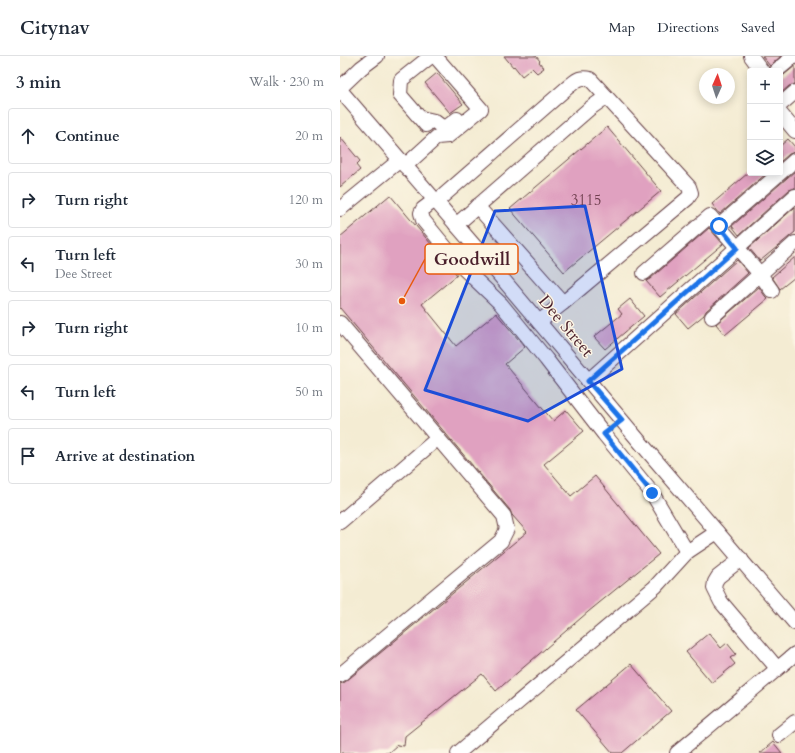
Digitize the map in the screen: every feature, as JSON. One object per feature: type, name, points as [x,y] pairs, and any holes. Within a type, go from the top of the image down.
[{"type":"street","points":[[340,89],[361,68],[377,56]]},
{"type":"street","points":[[751,56],[760,68]]},
{"type":"street","points":[[780,68],[794,56]]},
{"type":"street","points":[[421,118],[434,121],[442,127],[448,126],[464,113],[467,108],[467,102],[438,69],[435,57]]},
{"type":"street","points":[[435,57],[401,80],[400,95],[437,137]]},
{"type":"street","points":[[340,210],[437,137],[448,136],[481,109],[435,57]]},
{"type":"street","points":[[539,322],[688,198],[691,193],[689,187],[606,97],[590,80],[584,78],[578,79],[435,201],[423,209],[421,213],[423,220],[460,265],[501,304],[652,493],[687,552]]},
{"type":"street","name":"Dee Street","points":[[340,89],[795,623]]},
{"type":"street","points":[[781,104],[795,92]]},
{"type":"street","points":[[456,225],[589,109],[606,97]]},
{"type":"street","points":[[783,116],[794,128]]},
{"type":"street","points":[[719,226],[795,160]]},
{"type":"street","points":[[588,381],[795,196]]},
{"type":"street","points":[[477,206],[563,303]]},
{"type":"street","points":[[644,272],[710,216],[760,274],[772,291]]},
{"type":"street","points":[[712,317],[795,243]]},
{"type":"street","points":[[501,304],[515,294]]},
{"type":"street","points":[[340,323],[504,516],[507,529],[501,540],[340,675]]},
{"type":"street","points":[[546,359],[560,347]]},
{"type":"street","points":[[604,434],[622,420]]},
{"type":"street","points":[[341,519],[438,438]]},
{"type":"street","points":[[458,753],[655,587],[687,552],[717,532]]},
{"type":"street","points":[[741,559],[718,578],[715,582],[714,588],[721,602],[778,668]]},
{"type":"street","points":[[677,753],[795,654]]},
{"type":"street","points":[[779,735],[795,722]]},
{"type":"highlighted area","points":[[585,206],[622,369],[528,421],[425,390],[495,211]]},
{"type":"building","points":[[504,56],[536,56],[544,68],[537,73],[532,68],[522,76]]},
{"type":"building","points":[[762,56],[781,56],[770,66]]},
{"type":"building","points":[[795,66],[795,84],[789,86],[783,91],[783,76]]},
{"type":"building","points":[[437,73],[463,104],[450,113],[425,83]]},
{"type":"building","points":[[607,127],[661,191],[564,272],[510,209]]},
{"type":"building","points":[[340,137],[360,161],[356,165],[360,170],[340,187]]},
{"type":"building","points":[[788,139],[795,147],[795,152],[789,154],[783,159],[783,143]]},
{"type":"building","points":[[795,171],[795,188],[789,190],[739,235],[732,226]]},
{"type":"building","points":[[747,174],[747,176],[764,176],[720,214],[712,204]]},
{"type":"building","points":[[390,195],[457,275],[422,304],[456,346],[496,313],[525,347],[505,364],[553,421],[566,410],[584,431],[544,464],[571,496],[595,476],[659,554],[588,612],[496,691],[482,674],[405,736],[404,746],[397,745],[388,753],[340,753],[340,684],[345,682],[527,532],[340,308],[340,237]]},
{"type":"building","points":[[795,207],[795,232],[760,261],[749,248]]},
{"type":"building","points":[[709,228],[723,244],[660,297],[646,281]]},
{"type":"building","points":[[795,257],[795,277],[780,289],[772,277]]},
{"type":"building","points":[[737,260],[748,273],[706,311],[704,315],[688,328],[676,314]]},
{"type":"building","points":[[759,287],[768,299],[725,335],[716,324]]},
{"type":"building","points":[[630,299],[644,316],[605,349],[594,337],[622,314],[618,309]]},
{"type":"building","points":[[709,633],[721,648],[727,643],[736,654],[730,658],[735,664],[712,683],[686,652]]},
{"type":"building","points":[[631,664],[671,711],[622,753],[613,753],[576,710]]},
{"type":"building","points":[[773,742],[782,753],[760,753]]},
{"type":"place","name":"Goodwill","points":[[402,301]]},
{"type":"route","points":[[652,493],[604,434],[622,420],[588,381],[737,248],[719,226]]}]
